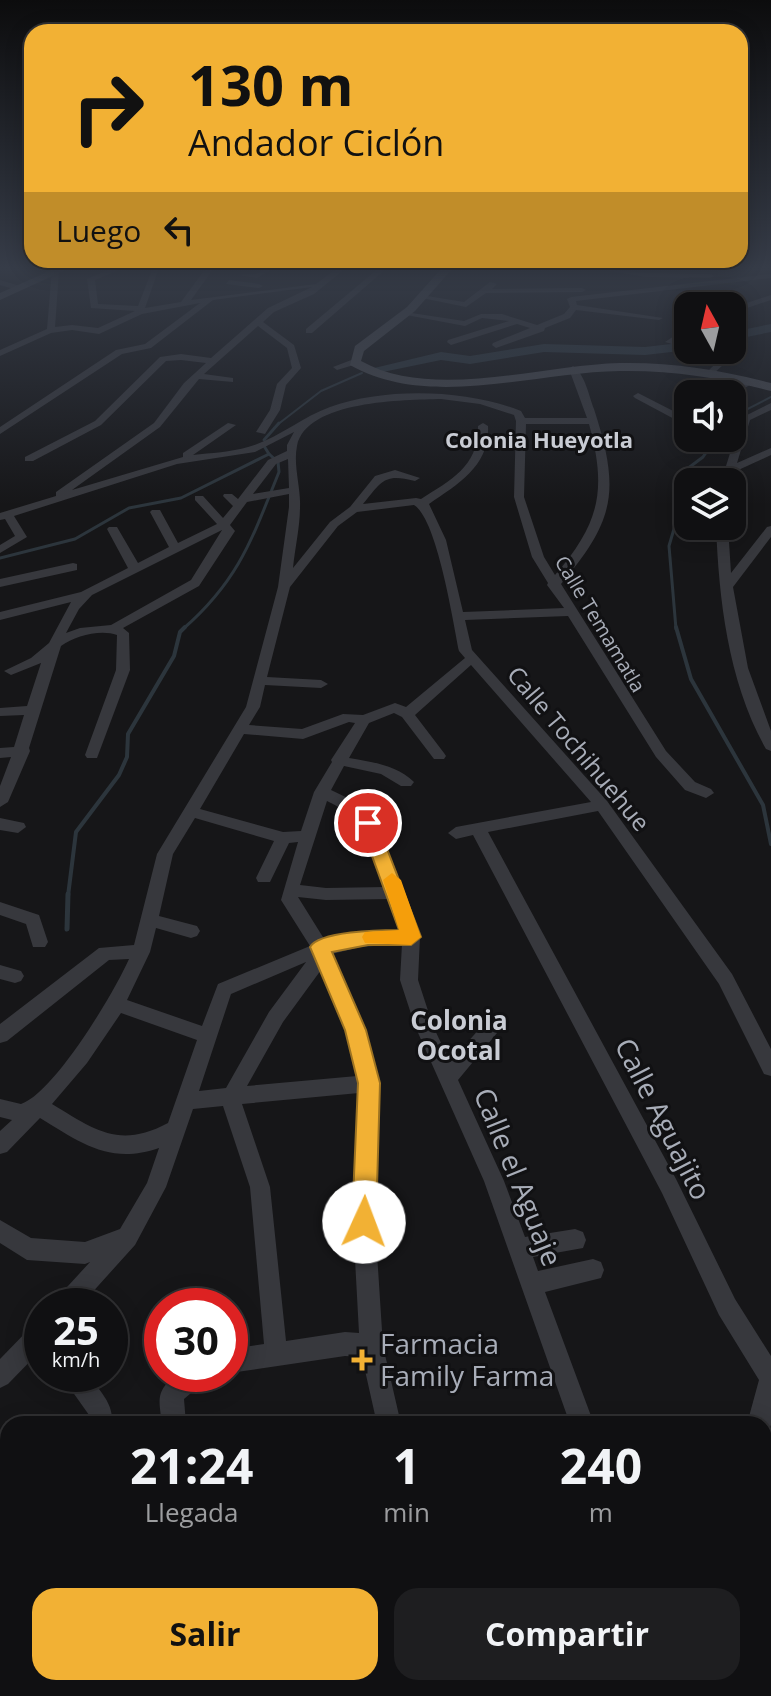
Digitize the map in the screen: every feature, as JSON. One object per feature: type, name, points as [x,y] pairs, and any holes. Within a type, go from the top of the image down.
[{"type":"main road","points":[[361,347],[354,362],[382,378],[436,382],[573,369],[637,367],[710,374],[771,387]]},
{"type":"street","points":[[0,431],[119,352],[142,347]]},
{"type":"street","points":[[0,550],[21,537],[4,516],[59,495],[157,425],[197,376],[228,347]]},
{"type":"street","points":[[261,432],[275,410],[282,384],[297,368],[291,347]]},
{"type":"street","points":[[29,459],[98,423],[163,359],[181,357],[211,361]]},
{"type":"street","points":[[337,367],[354,362]]},
{"type":"street","points":[[710,374],[720,364]]},
{"type":"street","points":[[553,585],[570,566],[600,517],[608,487],[602,449],[582,385],[573,369]]},
{"type":"street","points":[[197,376],[230,380]]},
{"type":"street","points":[[746,384],[751,381]]},
{"type":"street","points":[[175,461],[251,450],[333,409],[436,382]]},
{"type":"street","points":[[362,402],[429,395],[455,397],[509,409],[518,413],[521,421],[592,421]]},
{"type":"street","points":[[638,396],[674,415]]},
{"type":"street","points":[[730,468],[746,418],[771,406]]},
{"type":"street","name":"Calle Temamatla","points":[[521,421],[519,497],[538,557],[569,612],[661,754],[690,786],[706,793]]},
{"type":"street","points":[[0,1145],[39,1107],[118,1004],[141,952],[150,920],[157,873],[190,811],[243,729],[261,681],[284,587],[295,492],[292,453],[294,439],[304,423]]},
{"type":"street","points":[[59,495],[76,494],[175,461],[211,442],[231,425]]},
{"type":"street","points":[[354,509],[402,502],[423,503],[474,465],[485,443],[483,426]]},
{"type":"street","points":[[741,468],[771,451]]},
{"type":"street","points":[[0,616],[81,596],[224,525],[276,460],[292,453]]},
{"type":"street","points":[[284,587],[334,524],[354,509],[365,492],[385,474],[415,478]]},
{"type":"street","points":[[228,496],[243,503],[295,492]]},
{"type":"street","points":[[6,672],[53,649],[60,640],[80,632],[114,628],[195,583],[226,540],[229,531],[199,498]]},
{"type":"street","name":"Calle Tochihuehue","points":[[423,503],[440,540],[466,651],[602,805],[726,979],[771,1068]]},
{"type":"street","points":[[156,512],[176,549]]},
{"type":"street","points":[[113,529],[135,569]]},
{"type":"street","points":[[725,589],[771,529]]},
{"type":"street","points":[[723,540],[725,589],[753,705],[771,746]]},
{"type":"street","points":[[0,583],[73,567]]},
{"type":"street","points":[[1,797],[23,751],[53,649],[81,596]]},
{"type":"street","points":[[459,616],[569,612]]},
{"type":"street","points":[[92,755],[123,670],[123,633],[114,628]]},
{"type":"street","points":[[407,714],[472,658]]},
{"type":"street","points":[[6,672],[46,669]]},
{"type":"street","points":[[261,681],[321,684]]},
{"type":"street","points":[[243,729],[303,734],[348,717],[364,720],[395,707],[407,714],[439,756]]},
{"type":"street","points":[[0,712],[34,710]]},
{"type":"street","points":[[364,720],[322,792],[306,836],[289,900],[320,947],[355,1030],[369,1083],[364,1222],[371,1346],[387,1416]]},
{"type":"street","points":[[0,753],[23,751]]},
{"type":"street","points":[[338,760],[385,770],[406,782]]},
{"type":"street","name":"Calle el Aguaje","points":[[322,792],[353,807],[368,823],[397,893],[411,937],[409,980],[424,1026],[494,1181],[579,1416]]},
{"type":"street","points":[[456,833],[602,805]]},
{"type":"street","points":[[190,811],[283,838],[306,836]]},
{"type":"street","points":[[0,824],[18,827]]},
{"type":"street","name":"Calle Aguajito","points":[[478,829],[669,1186],[727,1307],[771,1379]]},
{"type":"street","points":[[264,878],[283,838]]},
{"type":"street","points":[[290,890],[326,894],[397,893]]},
{"type":"street","points":[[0,908],[33,920],[39,942]]},
{"type":"street","points":[[150,920],[191,931]]},
{"type":"street","points":[[81,1288],[127,1238],[156,1187],[224,989],[320,947],[368,937],[411,937]]},
{"type":"street","points":[[276,1353],[260,1187],[230,1099],[276,1017],[313,968],[320,947]]},
{"type":"street","points":[[0,1035],[105,953],[141,952]]},
{"type":"street","points":[[0,1018],[42,1002]]},
{"type":"street","points":[[118,1004],[206,1035]]},
{"type":"street","points":[[448,1078],[488,1033]]},
{"type":"street","points":[[185,1101],[369,1083]]},
{"type":"street","points":[[0,1108],[21,1113],[39,1107],[109,1147],[153,1144],[176,1129]]},
{"type":"street","points":[[0,1230],[27,1249],[85,1253],[127,1238]]},
{"type":"street","points":[[518,1249],[575,1240]]},
{"type":"street","points":[[531,1284],[593,1270]]},
{"type":"street","points":[[248,1358],[345,1344],[371,1346]]},
{"type":"street","points":[[0,1376],[24,1354]]},
{"type":"street","points":[[765,1416],[771,1379]]},
{"type":"street","points":[[86,1392],[101,1416]]},
{"type":"street","points":[[173,1416],[171,1394],[174,1392]]},
{"type":"waterway","points":[[373,370],[441,356],[470,360],[544,348],[645,351],[674,348]]},
{"type":"waterway","points":[[278,424],[321,391],[362,373]]},
{"type":"waterway","points":[[746,410],[771,397]]},
{"type":"waterway","points":[[264,440],[278,424]]},
{"type":"waterway","points":[[264,446],[269,454]]},
{"type":"waterway","points":[[676,629],[669,546],[685,491],[683,472],[706,452]]},
{"type":"waterway","points":[[0,558],[75,539],[129,508],[181,498],[269,454]]},
{"type":"waterway","points":[[183,629],[218,593],[252,538],[279,472],[278,462],[269,454]]},
{"type":"waterway","points":[[676,627],[691,679],[763,805],[771,844]]},
{"type":"waterway","points":[[68,896],[76,832],[119,775],[127,757],[128,734],[174,656],[183,629]]},
{"type":"waterway","points":[[67,929],[68,894]]},
{"type":"slow traffic","points":[[372,937],[411,937],[392,880]]},
{"type":"place","name":"Farmacia Family Farma","points":[[362,1360]]},
{"type":"district","name":"Colonia Hueyotla","points":[[539,440]]},
{"type":"district","name":"Colonia Ocotal","points":[[459,1036]]},
{"type":"route","points":[[364,1222],[369,1083],[366,1064],[320,947],[368,937],[411,937],[397,893],[368,823]]}]
